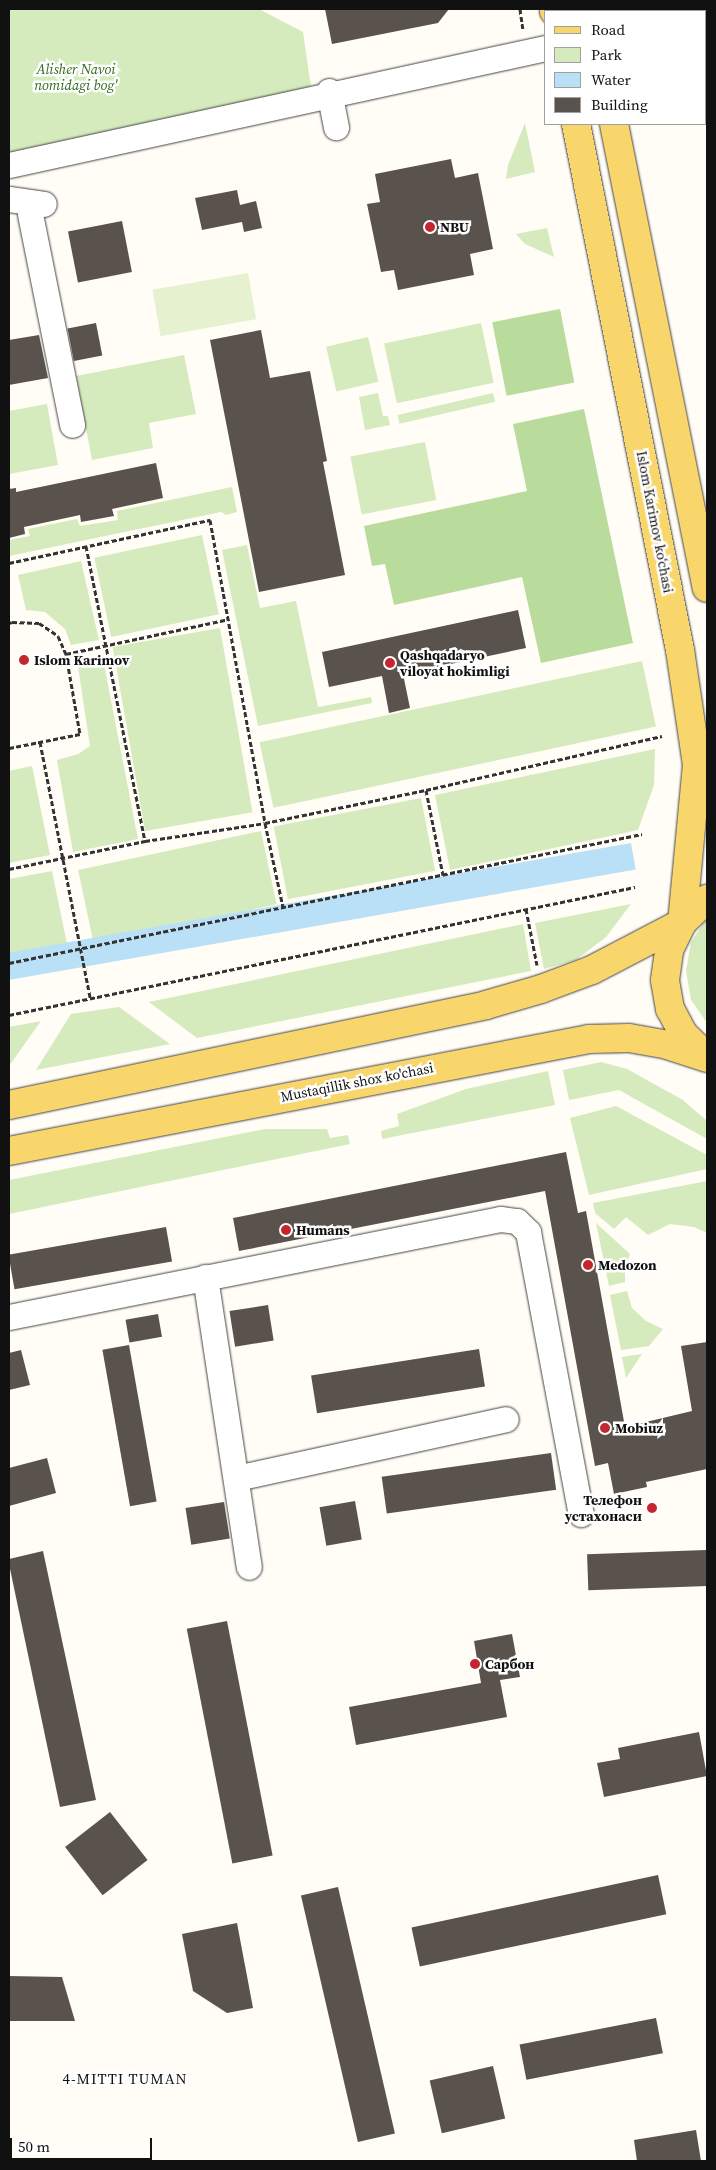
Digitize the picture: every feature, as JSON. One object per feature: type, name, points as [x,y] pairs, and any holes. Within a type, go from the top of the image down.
[{"type":"main road","name":"Islom Karimov ko‘chasi","points":[[576,125],[680,650],[697,765],[682,923]]},
{"type":"main road","points":[[614,125],[707,588]]},
{"type":"main road","points":[[9,1105],[486,1005],[541,989],[592,970],[682,923],[707,899]]},
{"type":"main road","points":[[682,923],[669,950],[665,980],[670,1009],[684,1035],[707,1057]]},
{"type":"main road","name":"Mustaqillik shox ko'chasi","points":[[9,1151],[589,1039],[629,1038],[667,1045],[707,1057]]},
{"type":"lane","points":[[9,165],[329,92],[544,48]]},
{"type":"lane","points":[[329,92],[336,127]]},
{"type":"lane","points":[[9,199],[37,209],[72,425]]},
{"type":"lane","points":[[9,1317],[500,1219],[517,1221],[528,1232],[581,1514]]},
{"type":"lane","points":[[205,1277],[250,1567]]},
{"type":"lane","points":[[236,1478],[506,1420]]},
{"type":"path","points":[[9,563],[210,520],[265,823],[283,907]]},
{"type":"path","points":[[86,546],[145,841]]},
{"type":"path","points":[[66,654],[228,619]]},
{"type":"path","points":[[9,624],[12,622],[39,623],[58,636],[66,654],[80,734],[9,748]]},
{"type":"path","points":[[9,869],[145,841],[265,823],[426,790],[662,736]]},
{"type":"path","points":[[40,742],[90,998]]},
{"type":"path","points":[[426,790],[443,874]]},
{"type":"path","points":[[9,963],[642,834]]},
{"type":"path","points":[[9,1015],[635,887]]},
{"type":"path","points":[[526,909],[537,965]]},
{"type":"green space","name":"Alisher Navoi nomidagi bog'","points":[[9,9],[259,9],[303,32],[312,94],[9,161]]},
{"type":"green space","points":[[525,123],[535,172],[506,179],[508,165]]},
{"type":"green space","points":[[547,228],[554,257],[525,244],[516,234]]},
{"type":"green space","points":[[248,273],[256,319],[161,336],[152,290]]},
{"type":"green space","points":[[560,309],[574,383],[507,396],[492,322]]},
{"type":"green space","points":[[481,323],[494,383],[397,403],[384,344]]},
{"type":"green space","points":[[368,337],[378,382],[336,391],[326,347]]},
{"type":"green space","points":[[184,355],[196,414],[149,423],[153,448],[92,460],[76,376]]},
{"type":"green space","points":[[378,393],[383,416],[388,416],[390,425],[365,430],[359,397]]},
{"type":"green space","points":[[493,393],[495,402],[400,424],[398,415]]},
{"type":"green space","points":[[47,404],[58,465],[9,474],[9,411]]},
{"type":"green space","points":[[584,409],[633,643],[541,663],[522,577],[394,605],[385,564],[372,566],[364,526],[527,491],[513,424]]},
{"type":"green space","points":[[425,442],[436,500],[362,514],[350,457]]},
{"type":"green space","points":[[232,487],[237,512],[226,515],[221,512],[9,556],[9,540],[30,536],[28,529],[77,519],[80,526],[118,520],[117,511]]},
{"type":"green space","points":[[202,535],[219,614],[111,637],[94,558]]},
{"type":"green space","points":[[247,545],[260,608],[296,601],[318,707],[371,697],[372,703],[258,726],[222,550]]},
{"type":"green space","points":[[81,561],[99,640],[71,645],[65,629],[45,612],[26,610],[18,575]]},
{"type":"green space","points":[[220,628],[252,812],[145,831],[113,647]]},
{"type":"green space","points":[[102,654],[138,839],[73,852],[57,760],[78,754],[90,746],[77,660]]},
{"type":"green space","points":[[642,661],[656,727],[273,808],[260,742]]},
{"type":"green space","points":[[655,749],[654,785],[638,830],[450,870],[435,795]]},
{"type":"green space","points":[[32,766],[50,855],[9,863],[9,771]]},
{"type":"green space","points":[[421,798],[435,871],[288,899],[274,827]]},
{"type":"green space","points":[[261,831],[277,904],[94,943],[78,870]]},
{"type":"green space","points":[[52,871],[67,944],[9,955],[9,879]]},
{"type":"green space","points":[[631,904],[606,937],[576,960],[544,969],[535,923]]},
{"type":"green space","points":[[707,918],[707,1023],[691,1000],[686,971],[691,942]]},
{"type":"green space","points":[[523,924],[531,971],[197,1038],[149,1002]]},
{"type":"green space","points":[[119,1007],[170,1044],[36,1070],[71,1014]]},
{"type":"green space","points":[[41,1021],[9,1066],[9,1027]]},
{"type":"green space","points":[[601,1062],[627,1069],[683,1100],[707,1121],[707,1139],[619,1090],[569,1100],[563,1070]]},
{"type":"green space","points":[[548,1071],[555,1105],[382,1139],[381,1131],[399,1126],[397,1114],[466,1089]]},
{"type":"green space","points":[[616,1106],[707,1155],[707,1169],[589,1195],[570,1118]]},
{"type":"green space","points":[[265,1129],[327,1129],[330,1138],[348,1135],[350,1144],[9,1214],[9,1180]]},
{"type":"green space","points":[[707,1181],[707,1233],[694,1227],[670,1224],[648,1235],[626,1217],[614,1229],[595,1213],[593,1203]]},
{"type":"green space","points":[[596,1223],[630,1254],[625,1268],[625,1282],[609,1286]]},
{"type":"green space","points":[[627,1291],[632,1308],[646,1321],[663,1329],[649,1346],[621,1350],[610,1295]]},
{"type":"green space","points":[[642,1354],[626,1378],[622,1357]]},
{"type":"water","points":[[631,843],[636,870],[10,980],[9,953]]},
{"type":"building","points":[[325,9],[449,9],[438,23],[332,44]]},
{"type":"building","name":"NBU","points":[[451,159],[455,178],[478,173],[493,249],[470,254],[474,275],[398,290],[394,270],[381,272],[367,204],[380,202],[375,174]]},
{"type":"building","points":[[237,190],[240,205],[256,201],[262,228],[244,232],[242,222],[202,230],[195,198]]},
{"type":"building","points":[[122,221],[132,272],[78,283],[68,231]]},
{"type":"building","points":[[96,323],[102,355],[74,361],[68,329]]},
{"type":"building","points":[[261,330],[270,378],[310,371],[327,461],[323,462],[345,575],[259,592],[210,340]]},
{"type":"building","points":[[39,335],[48,378],[9,385],[9,340]]},
{"type":"building","points":[[156,463],[163,498],[112,509],[114,516],[81,522],[80,515],[24,527],[25,534],[9,538],[9,489],[16,488],[16,492]]},
{"type":"building","name":"Qashqadaryo viloyat hokimligi","points":[[518,610],[526,648],[403,674],[410,708],[389,713],[382,676],[329,687],[322,652]]},
{"type":"building","points":[[566,1152],[578,1213],[586,1211],[625,1427],[692,1411],[681,1346],[707,1342],[707,1469],[646,1482],[647,1487],[614,1494],[608,1463],[595,1466],[545,1191],[239,1251],[233,1218]]},
{"type":"building","points":[[166,1227],[172,1261],[15,1289],[9,1255]]},
{"type":"building","points":[[268,1305],[274,1341],[235,1347],[229,1311]]},
{"type":"building","points":[[158,1314],[162,1337],[129,1342],[126,1320]]},
{"type":"building","points":[[129,1345],[157,1502],[130,1506],[102,1350]]},
{"type":"building","points":[[479,1349],[485,1387],[317,1413],[311,1376]]},
{"type":"building","points":[[21,1350],[30,1385],[9,1390],[9,1353]]},
{"type":"building","points":[[551,1453],[556,1490],[387,1513],[382,1477]]},
{"type":"building","points":[[47,1458],[56,1493],[9,1506],[9,1468]]},
{"type":"building","points":[[355,1501],[362,1539],[326,1546],[320,1507]]},
{"type":"building","points":[[224,1502],[230,1539],[191,1545],[185,1508]]},
{"type":"building","points":[[706,1550],[707,1586],[588,1590],[587,1554]]},
{"type":"building","points":[[43,1551],[96,1800],[60,1807],[9,1564],[9,1559]]},
{"type":"building","points":[[227,1621],[273,1856],[232,1863],[187,1629]]},
{"type":"building","points":[[512,1634],[520,1677],[500,1680],[507,1717],[356,1745],[349,1707],[481,1683],[474,1641]]},
{"type":"building","points":[[699,1732],[707,1776],[604,1797],[597,1763],[620,1759],[618,1748]]},
{"type":"building","points":[[110,1812],[148,1860],[103,1895],[65,1847]]},
{"type":"building","points":[[658,1875],[666,1914],[420,1967],[412,1927]]},
{"type":"building","points":[[338,1887],[395,2134],[358,2142],[301,1896]]},
{"type":"building","points":[[237,1923],[253,2008],[227,2013],[193,1991],[182,1934]]},
{"type":"building","points":[[9,1976],[62,1977],[75,2021],[9,2021]]},
{"type":"building","points":[[656,2018],[663,2053],[526,2080],[520,2045]]},
{"type":"building","points":[[493,2066],[505,2119],[442,2133],[430,2081]]},
{"type":"building","points":[[696,2130],[701,2161],[637,2161],[634,2140]]},
{"type":"place","name":"NBU","points":[[430,227]]},
{"type":"place","name":"Islom Karimov","points":[[24,660]]},
{"type":"place","name":"Qashqadaryo viloyat hokimligi","points":[[390,663]]},
{"type":"place","name":"Humans","points":[[286,1230]]},
{"type":"place","name":"Medozon","points":[[588,1265]]},
{"type":"place","name":"Mobiuz","points":[[605,1428]]},
{"type":"place","name":"Телефон устахонаси","points":[[652,1508]]},
{"type":"place","name":"Сарбон","points":[[475,1664]]},
{"type":"district","name":"4-MITTI TUMAN","points":[[125,2079]]}]
